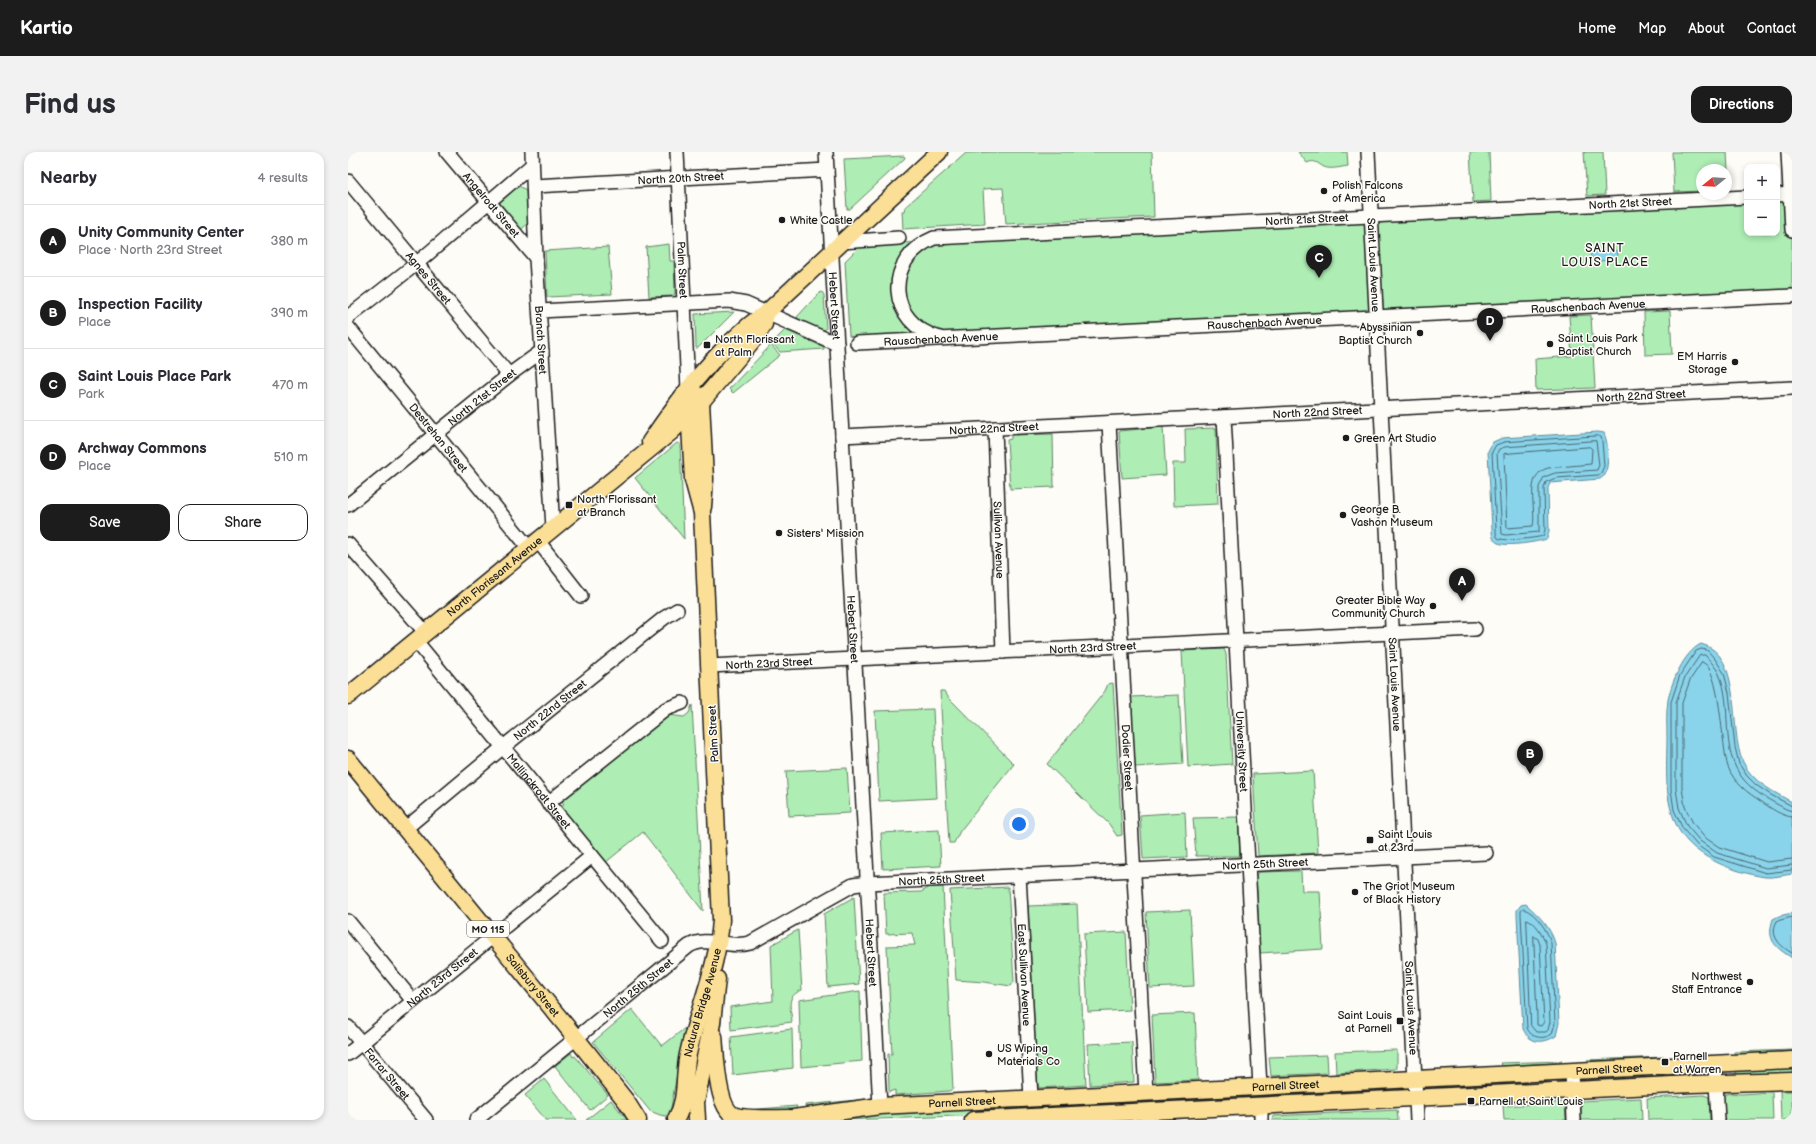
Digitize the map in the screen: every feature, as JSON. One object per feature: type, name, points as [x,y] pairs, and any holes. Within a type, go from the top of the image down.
[{"type":"main road","name":"North Florissant Avenue","points":[[640,456],[688,388],[732,340],[757,318],[766,313],[836,246],[939,152]]},
{"type":"main road","name":"North Florissant Avenue","points":[[348,696],[689,414],[701,402],[757,335],[764,324],[766,313]]},
{"type":"main road","points":[[688,388],[697,394],[701,402]]},
{"type":"main road","name":"Palm Street","points":[[688,388],[693,480],[702,513]]},
{"type":"main road","name":"Palm Street","points":[[701,402],[705,488],[702,513],[721,909],[718,949]]},
{"type":"main road","name":"Salisbury Street","points":[[348,759],[406,828],[576,1038],[626,1101],[638,1120]]},
{"type":"main road","name":"Natural Bridge Avenue","points":[[698,1119],[696,1102],[712,1023],[718,976],[718,949]]},
{"type":"main road","name":"Natural Bridge Avenue","points":[[676,1120],[684,1102],[686,1068],[689,1051],[718,949]]},
{"type":"main road","name":"Parnell Street","points":[[712,1023],[720,1088],[728,1110],[734,1115],[743,1118],[784,1119],[880,1106],[1792,1060]]},
{"type":"main road","points":[[1304,1103],[1354,1092],[1398,1088],[1409,1085],[1415,1080]]},
{"type":"main road","name":"Parnell Street","points":[[973,1120],[1261,1112],[1304,1103],[1716,1083],[1792,1081]]},
{"type":"main road","name":"Salisbury Street","points":[[626,1101],[648,1120]]},
{"type":"main road","points":[[676,1120],[687,1117],[698,1119]]},
{"type":"street","name":"Angelrodt Street","points":[[446,152],[536,258]]},
{"type":"street","name":"Palm Street","points":[[677,152],[688,388]]},
{"type":"street","name":"Hebert Street","points":[[826,152],[836,246],[837,344],[880,1106]]},
{"type":"street","name":"Saint Louis Avenue","points":[[1368,152],[1417,1120]]},
{"type":"street","points":[[1788,152],[1786,195],[1792,230]]},
{"type":"street","points":[[348,317],[416,264],[488,203],[532,158]]},
{"type":"street","name":"Branch Street","points":[[532,158],[536,258],[553,528]]},
{"type":"street","name":"North 20th Street","points":[[534,186],[827,170]]},
{"type":"street","name":"Agnes Street","points":[[348,181],[509,376]]},
{"type":"street","name":"North 21st Street","points":[[940,338],[921,330],[907,316],[900,305],[897,285],[901,271],[908,257],[923,243],[939,237],[1744,197]]},
{"type":"street","points":[[836,246],[899,238]]},
{"type":"street","name":"Rauschenbach Avenue","points":[[857,343],[1792,296]]},
{"type":"street","points":[[540,311],[684,303],[738,302],[837,344]]},
{"type":"street","name":"Destrehan Street","points":[[348,327],[436,436],[533,544]]},
{"type":"street","name":"North 21st Street","points":[[348,505],[542,351]]},
{"type":"street","name":"North 22nd Street","points":[[842,436],[1792,388]]},
{"type":"street","name":"University Street","points":[[1224,417],[1246,864],[1260,1087]]},
{"type":"street","name":"Dodier Street","points":[[1109,422],[1146,1093]]},
{"type":"street","name":"Sullivan Avenue","points":[[995,428],[1003,652]]},
{"type":"street","name":"Mallinckrodt Street","points":[[348,544],[421,637],[502,748],[662,942]]},
{"type":"street","points":[[533,544],[581,596]]},
{"type":"street","name":"North 22nd Street","points":[[406,828],[502,748],[664,618],[677,610]]},
{"type":"street","name":"North 23rd Street","points":[[709,666],[1475,629]]},
{"type":"street","points":[[548,803],[666,709],[682,703]]},
{"type":"street","name":"North 25th Street","points":[[476,1120],[688,946],[703,941],[718,949],[750,943],[846,888],[867,883],[1486,853]]},
{"type":"street","name":"North 23rd Street","points":[[348,1054],[592,856]]},
{"type":"street","name":"East Sullivan Avenue","points":[[1019,876],[1031,1098]]},
{"type":"street","points":[[348,921],[413,1001]]},
{"type":"street","name":"Farrar Street","points":[[348,1027],[426,1120]]},
{"type":"street","points":[[1715,1065],[1718,1120]]},
{"type":"street","points":[[1572,1072],[1574,1120]]},
{"type":"green space","points":[[1152,152],[1154,217],[1006,224],[1003,188],[983,189],[985,224],[903,229],[902,211],[904,211],[905,207],[966,153]]},
{"type":"green space","points":[[1298,152],[1347,152],[1348,166],[1329,168],[1314,162],[1307,163]]},
{"type":"green space","points":[[1470,152],[1489,152],[1491,201],[1473,202]]},
{"type":"green space","points":[[1584,152],[1603,152],[1605,195],[1587,196]]},
{"type":"green space","points":[[1672,152],[1727,152],[1728,164],[1696,164],[1696,191],[1674,192]]},
{"type":"green space","points":[[904,156],[905,158],[850,209],[847,209],[844,159]]},
{"type":"green space","points":[[519,186],[526,190],[528,223],[521,230],[499,204],[502,198]]},
{"type":"green space","points":[[1792,199],[1792,291],[858,338],[849,336],[845,261],[863,245],[1744,201],[1744,236],[1780,236],[1780,200]]},
{"type":"green space","points":[[669,244],[670,261],[674,261],[675,294],[672,296],[649,297],[646,247]]},
{"type":"green space","points":[[608,247],[612,294],[547,297],[545,251]]},
{"type":"green space","points":[[822,292],[824,295],[826,329],[822,330],[799,320],[797,317],[819,293]]},
{"type":"green space","points":[[1670,311],[1672,354],[1645,355],[1644,312]]},
{"type":"green space","points":[[734,312],[698,348],[696,348],[695,314]]},
{"type":"green space","points":[[1591,315],[1595,388],[1536,390],[1535,359],[1572,356],[1569,316]]},
{"type":"green space","points":[[785,330],[824,347],[824,349],[780,352],[772,343]]},
{"type":"green space","points":[[771,345],[780,355],[733,393],[729,389]]},
{"type":"green space","points":[[1163,427],[1166,475],[1122,478],[1119,431]]},
{"type":"green space","points":[[1216,428],[1218,504],[1174,506],[1173,463],[1186,463],[1185,429]]},
{"type":"green space","points":[[1053,434],[1054,487],[1010,489],[1007,440],[1011,439],[1011,435]]},
{"type":"green space","points":[[677,443],[680,444],[684,539],[635,478]]},
{"type":"green space","points":[[1224,649],[1226,654],[1232,764],[1188,767],[1182,651]]},
{"type":"green space","points":[[1113,683],[1122,835],[1117,836],[1109,824],[1047,764],[1105,691],[1108,684]]},
{"type":"green space","points":[[940,691],[944,691],[949,698],[1014,764],[960,831],[954,843],[949,843]]},
{"type":"green space","points":[[1179,695],[1183,764],[1135,767],[1131,697]]},
{"type":"green space","points":[[692,705],[703,911],[643,832],[605,863],[561,806],[564,804],[561,800],[668,715],[684,717],[689,713]]},
{"type":"green space","points":[[933,709],[937,798],[879,801],[875,711]]},
{"type":"green space","points":[[847,768],[850,813],[789,816],[786,771]]},
{"type":"green space","points":[[1313,771],[1318,853],[1258,856],[1253,774]]},
{"type":"green space","points":[[1185,812],[1187,857],[1143,859],[1140,815]]},
{"type":"green space","points":[[1238,817],[1240,856],[1196,856],[1193,818]]},
{"type":"green space","points":[[939,830],[941,866],[883,869],[881,833]]},
{"type":"green space","points":[[1301,871],[1302,891],[1320,891],[1323,949],[1260,953],[1256,875],[1260,872]]},
{"type":"green space","points":[[930,887],[943,887],[953,1089],[949,1091],[895,1095],[895,1090],[889,1092],[888,1054],[892,1054],[887,946],[915,945],[912,933],[886,934],[884,893],[921,892]]},
{"type":"green space","points":[[1008,887],[1014,982],[1011,986],[956,980],[950,890]]},
{"type":"green space","points":[[854,897],[859,984],[828,987],[824,914]]},
{"type":"green space","points":[[1077,904],[1086,1085],[1039,1088],[1037,1081],[1028,906]]},
{"type":"green space","points":[[1190,910],[1194,986],[1150,988],[1146,912]]},
{"type":"green space","points":[[798,930],[802,990],[791,999],[790,1007],[792,1022],[731,1030],[730,1007],[773,1001],[771,945]]},
{"type":"green space","points":[[1126,932],[1130,1010],[1088,1012],[1084,934]]},
{"type":"green space","points":[[860,991],[862,1061],[801,1067],[799,1000]]},
{"type":"green space","points":[[632,1009],[662,1046],[685,1028],[670,1113],[666,1116],[650,1111],[593,1042]]},
{"type":"green space","points":[[1195,1013],[1198,1080],[1155,1082],[1152,1015]]},
{"type":"green space","points":[[792,1029],[793,1068],[733,1075],[731,1037]]},
{"type":"green space","points":[[1132,1042],[1134,1082],[1090,1085],[1088,1044]]},
{"type":"green space","points":[[1397,1050],[1396,1069],[1336,1073],[1335,1052]]},
{"type":"green space","points":[[1792,1050],[1792,1052],[1735,1055],[1734,1052]]},
{"type":"green space","points":[[571,1053],[608,1095],[590,1110],[555,1066]]},
{"type":"green space","points":[[1327,1055],[1328,1073],[1271,1076],[1269,1057]]},
{"type":"green space","points":[[1664,1057],[1665,1062],[1587,1060]]},
{"type":"green space","points":[[1562,1061],[1555,1063],[1503,1066],[1500,1063]]},
{"type":"green space","points":[[1792,1068],[1792,1076],[1736,1076],[1736,1069]]},
{"type":"green space","points":[[1682,1072],[1682,1077],[1589,1082],[1589,1076]]},
{"type":"green space","points":[[544,1079],[577,1120],[546,1120],[525,1095]]},
{"type":"green space","points":[[1335,1088],[1335,1091],[1305,1094],[1058,1110],[913,1118],[805,1120],[867,1113]]},
{"type":"green space","points":[[1780,1091],[1792,1091],[1792,1120],[1781,1120]]},
{"type":"green space","points":[[1772,1092],[1773,1120],[1724,1120],[1723,1095],[1730,1093],[1741,1094]]},
{"type":"green space","points":[[1704,1095],[1709,1097],[1710,1120],[1648,1120],[1647,1098]]},
{"type":"green space","points":[[1641,1098],[1642,1120],[1581,1120],[1581,1101]]},
{"type":"green space","points":[[867,1099],[866,1101],[806,1109],[805,1105]]},
{"type":"green space","points":[[611,1100],[627,1120],[586,1120]]},
{"type":"green space","points":[[1565,1102],[1566,1120],[1504,1120],[1503,1106]]},
{"type":"green space","points":[[797,1106],[795,1111],[792,1112],[746,1110]]},
{"type":"green space","points":[[1397,1110],[1398,1120],[1272,1120],[1273,1116]]},
{"type":"water","points":[[1595,249],[1613,249],[1617,251],[1618,255],[1614,260],[1596,261],[1590,256]]},
{"type":"water","points":[[1598,432],[1604,433],[1608,449],[1608,460],[1605,475],[1600,479],[1550,483],[1548,488],[1549,531],[1547,539],[1530,543],[1515,544],[1503,544],[1496,542],[1493,539],[1492,533],[1488,451],[1493,442],[1502,438]]},
{"type":"water","points":[[1701,644],[1715,651],[1724,662],[1732,695],[1739,748],[1743,762],[1747,769],[1764,786],[1792,802],[1792,874],[1765,877],[1753,875],[1716,862],[1705,856],[1686,840],[1674,819],[1670,808],[1667,784],[1668,700],[1672,685],[1679,669],[1689,654]]},
{"type":"water","points":[[1526,904],[1547,926],[1555,943],[1559,1023],[1556,1036],[1542,1041],[1529,1038],[1523,1029],[1517,910],[1521,905]]},
{"type":"water","points":[[1792,913],[1792,958],[1781,950],[1771,938],[1771,926],[1773,919]]},
{"type":"place","name":"Polish Falcons of America","points":[[1324,191]]},
{"type":"place","name":"White Castle","points":[[782,220]]},
{"type":"place","name":"Saint Louis Place Park","points":[[1319,278]]},
{"type":"place","name":"Abyssinian Baptist Church","points":[[1420,333]]},
{"type":"place","name":"Archway Commons","points":[[1490,341]]},
{"type":"place","name":"Saint Louis Park Baptist Church","points":[[1550,344]]},
{"type":"place","name":"North Florissant at Palm","points":[[707,345]]},
{"type":"place","name":"EM Harris Storage","points":[[1735,362]]},
{"type":"place","name":"Green Art Studio","points":[[1346,438]]},
{"type":"place","name":"North Florissant at Branch","points":[[569,505]]},
{"type":"place","name":"George B. Vashon Museum","points":[[1343,515]]},
{"type":"place","name":"Sisters' Mission","points":[[779,533]]},
{"type":"place","name":"Unity Community Center","points":[[1462,601]]},
{"type":"place","name":"Greater Bible Way Community Church","points":[[1433,606]]},
{"type":"place","name":"Inspection Facility","points":[[1530,774]]},
{"type":"place","name":"Saint Louis at 23rd","points":[[1370,840]]},
{"type":"place","name":"The Griot Museum of Black History","points":[[1355,892]]},
{"type":"place","name":"Northwest Staff Entrance","points":[[1750,982]]},
{"type":"place","name":"Saint Louis at Parnell","points":[[1400,1021]]},
{"type":"place","name":"US Wiping Materials Co","points":[[989,1054]]},
{"type":"place","name":"Parnell at Warren","points":[[1665,1062]]},
{"type":"place","name":"Parnell at Saint Louis","points":[[1471,1101]]},
{"type":"district","name":"SAINT LOUIS PLACE","points":[[1605,255]]}]
